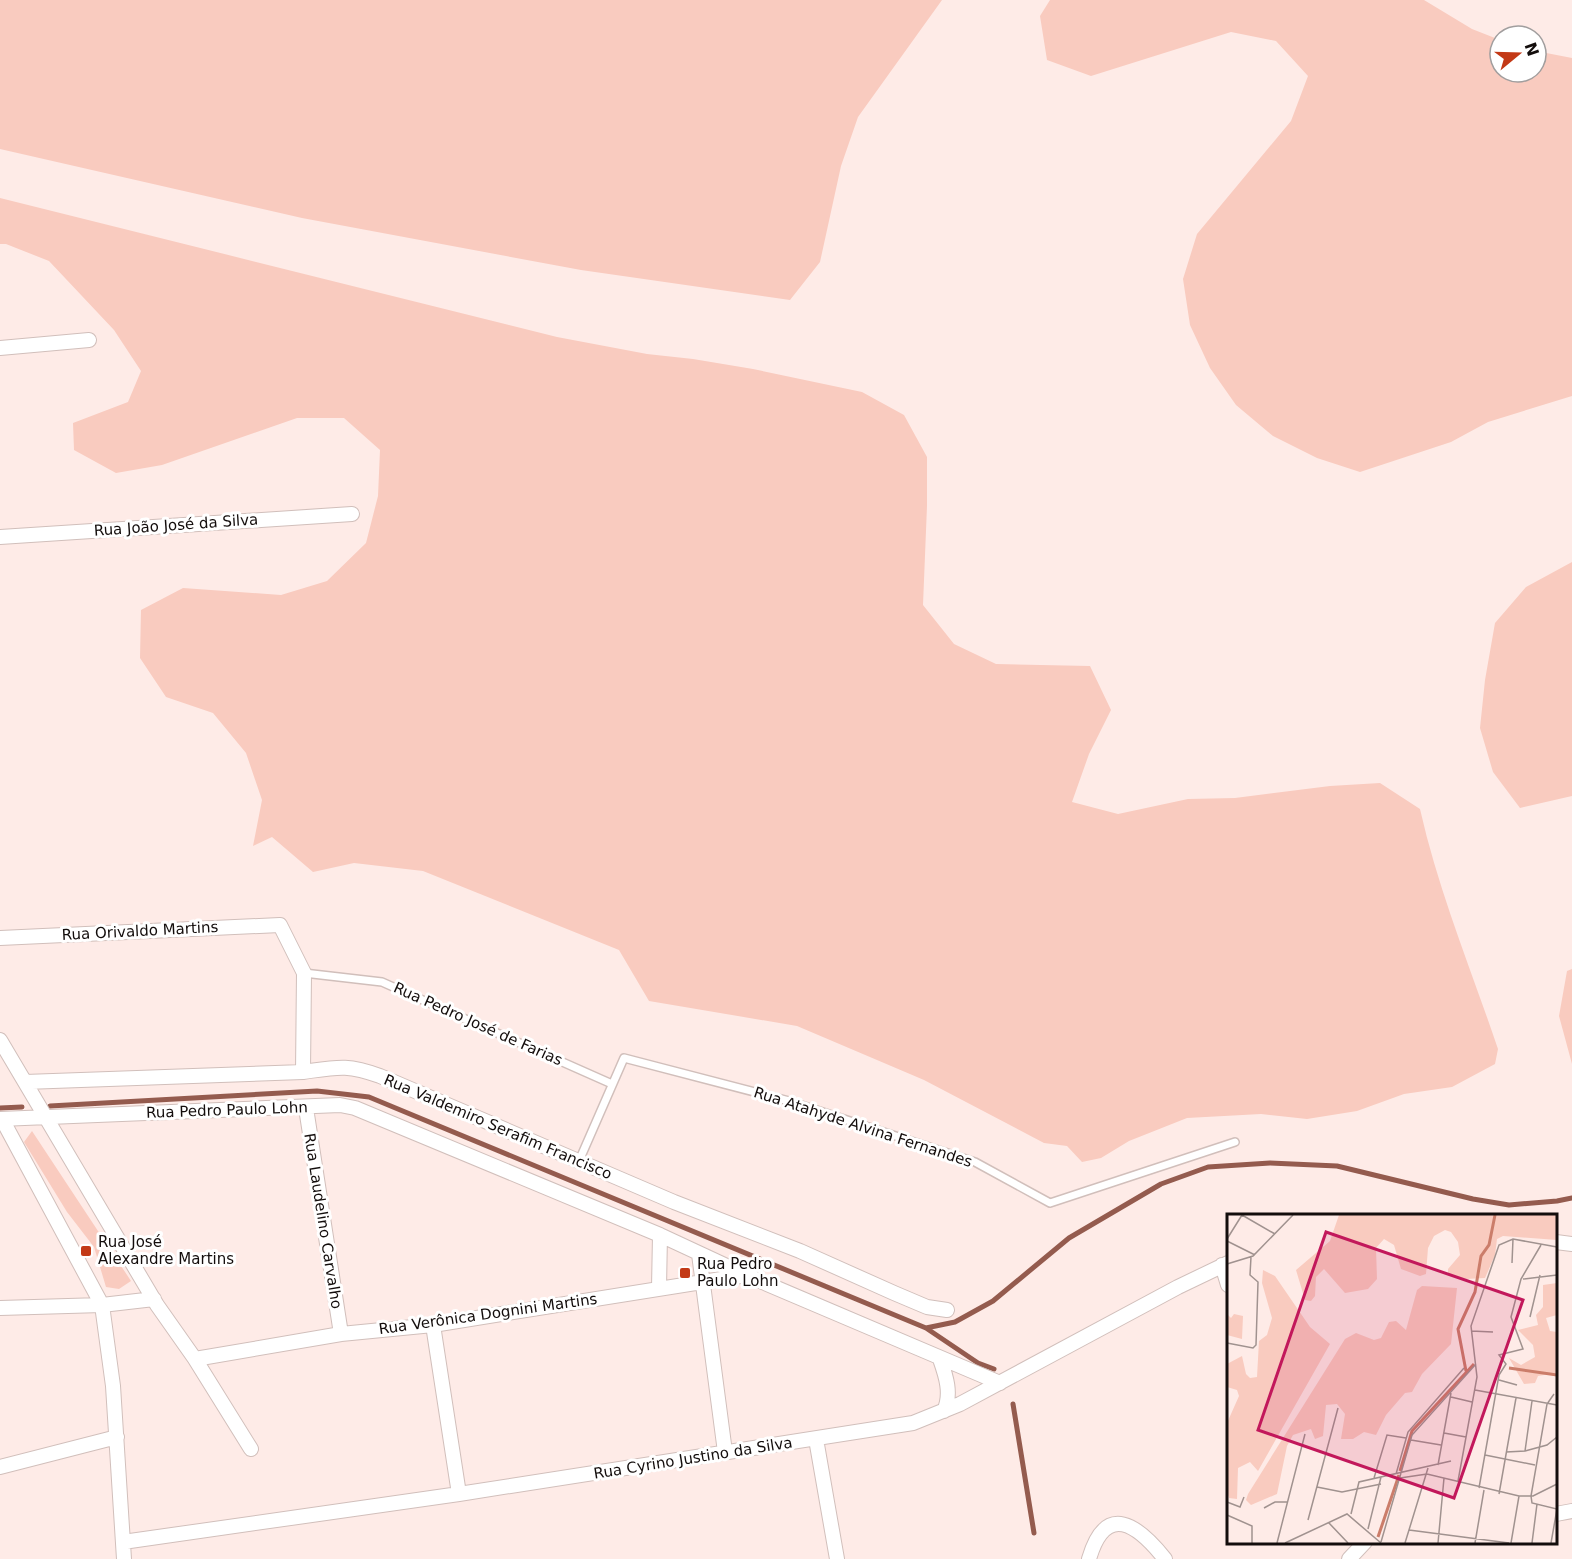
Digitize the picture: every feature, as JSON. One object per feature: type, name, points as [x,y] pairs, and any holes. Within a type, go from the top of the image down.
[{"type":"street","points":[[0,348],[89,340]]},
{"type":"street","name":"Rua João José da Silva","points":[[0,537],[352,514]]},
{"type":"street","name":"Rua Orivaldo Martins","points":[[0,938],[280,925],[304,973]]},
{"type":"street","points":[[303,1072],[304,973]]},
{"type":"street","points":[[0,1040],[154,1299],[195,1359],[251,1449]]},
{"type":"street","name":"Rua Valdemiro Serafim Francisco","points":[[25,1082],[303,1072],[355,1067],[800,1251],[905,1298],[927,1307],[947,1310]]},
{"type":"street","name":"Rua Pedro Paulo Lohn","points":[[1,1119],[340,1105],[355,1108],[660,1235],[746,1275],[1000,1383]]},
{"type":"street","name":"Rua Laudelino Carvalho","points":[[306,1108],[341,1334]]},
{"type":"street","points":[[1,1119],[102,1305],[117,1437],[124,1559]]},
{"type":"street","points":[[659,1288],[660,1235]]},
{"type":"street","points":[[1557,1242],[1572,1245]]},
{"type":"street","points":[[699,1254],[725,1452]]},
{"type":"street","name":"Rua Cyrino Justino da Silva","points":[[123,1542],[459,1494],[906,1424],[944,1411],[1000,1383],[1225,1264]]},
{"type":"street","name":"Rua Verônica Dognini Martins","points":[[195,1359],[341,1334],[433,1325],[746,1275]]},
{"type":"street","points":[[0,1308],[102,1305],[154,1299]]},
{"type":"street","points":[[433,1325],[459,1494]]},
{"type":"street","points":[[940,1359],[947,1385],[947,1404],[944,1411]]},
{"type":"street","points":[[0,1467],[117,1437]]},
{"type":"street","points":[[816,1439],[837,1559]]},
{"type":"street","points":[[1557,1514],[1572,1511]]},
{"type":"street","points":[[1089,1559],[1100,1532],[1111,1525],[1122,1523],[1138,1530],[1165,1559]]},
{"type":"street","points":[[1349,1559],[1363,1544]]},
{"type":"lane","name":"Rua Pedro José de Farias","points":[[304,973],[382,982],[612,1084]]},
{"type":"lane","name":"Rua Atahyde Alvina Fernandes","points":[[579,1161],[624,1058],[789,1101],[975,1162],[1050,1203],[1235,1142]]},
{"type":"shaded area","points":[[0,0],[942,0],[858,117],[841,166],[820,262],[790,300],[581,270],[302,218],[0,149]]},
{"type":"shaded area","points":[[1050,0],[1424,0],[1472,29],[1488,35],[1488,84],[1548,84],[1548,53],[1572,58],[1572,396],[1488,422],[1451,442],[1360,472],[1317,458],[1273,436],[1236,405],[1210,368],[1190,325],[1183,279],[1197,234],[1291,121],[1308,76],[1276,41],[1231,32],[1091,76],[1047,60],[1040,16]]},
{"type":"shaded area","points":[[0,198],[557,337],[647,354],[753,369],[862,392],[904,415],[927,457],[923,605],[954,644],[996,664],[1090,666],[1111,710],[1089,754],[1072,802],[1118,814],[1188,799],[1235,798],[1330,786],[1380,783],[1420,809],[1446,901],[1498,1049],[1495,1064],[1452,1087],[1404,1094],[1357,1111],[1307,1119],[1261,1114],[1187,1118],[1129,1141],[1101,1158],[1082,1162],[1067,1146],[1044,1143],[924,1080],[797,1026],[649,1001],[619,950],[423,871],[354,863],[313,872],[272,837],[253,846],[262,800],[246,753],[213,713],[166,697],[140,658],[141,610],[183,588],[281,595],[327,581],[366,543],[378,496],[380,450],[344,418],[297,418],[162,465],[116,473],[74,450],[73,423],[128,402],[141,371],[114,330],[49,261],[6,244],[0,244]]},
{"type":"shaded area","points":[[1572,562],[1572,796],[1520,808],[1493,772],[1480,728],[1485,680],[1495,623],[1526,587]]},
{"type":"shaded area","points":[[1572,969],[1572,1064],[1559,1016],[1567,971]]},
{"type":"shaded area","points":[[32,1131],[131,1281],[119,1289],[106,1287],[94,1247],[67,1212],[24,1142]]},
{"type":"waterway","points":[[50,1106],[317,1091],[369,1097],[926,1328],[978,1363],[994,1369]]},
{"type":"waterway","points":[[0,1108],[22,1107]]},
{"type":"waterway","points":[[926,1328],[955,1322],[993,1301],[1069,1238],[1161,1184],[1208,1167],[1270,1163],[1337,1166],[1473,1199],[1509,1205],[1572,1198]]},
{"type":"waterway","points":[[1013,1404],[1034,1533]]},
{"type":"place","name":"Rua José Alexandre Martins","points":[[86,1251]]},
{"type":"place","name":"Rua Pedro Paulo Lohn","points":[[685,1273]]}]
